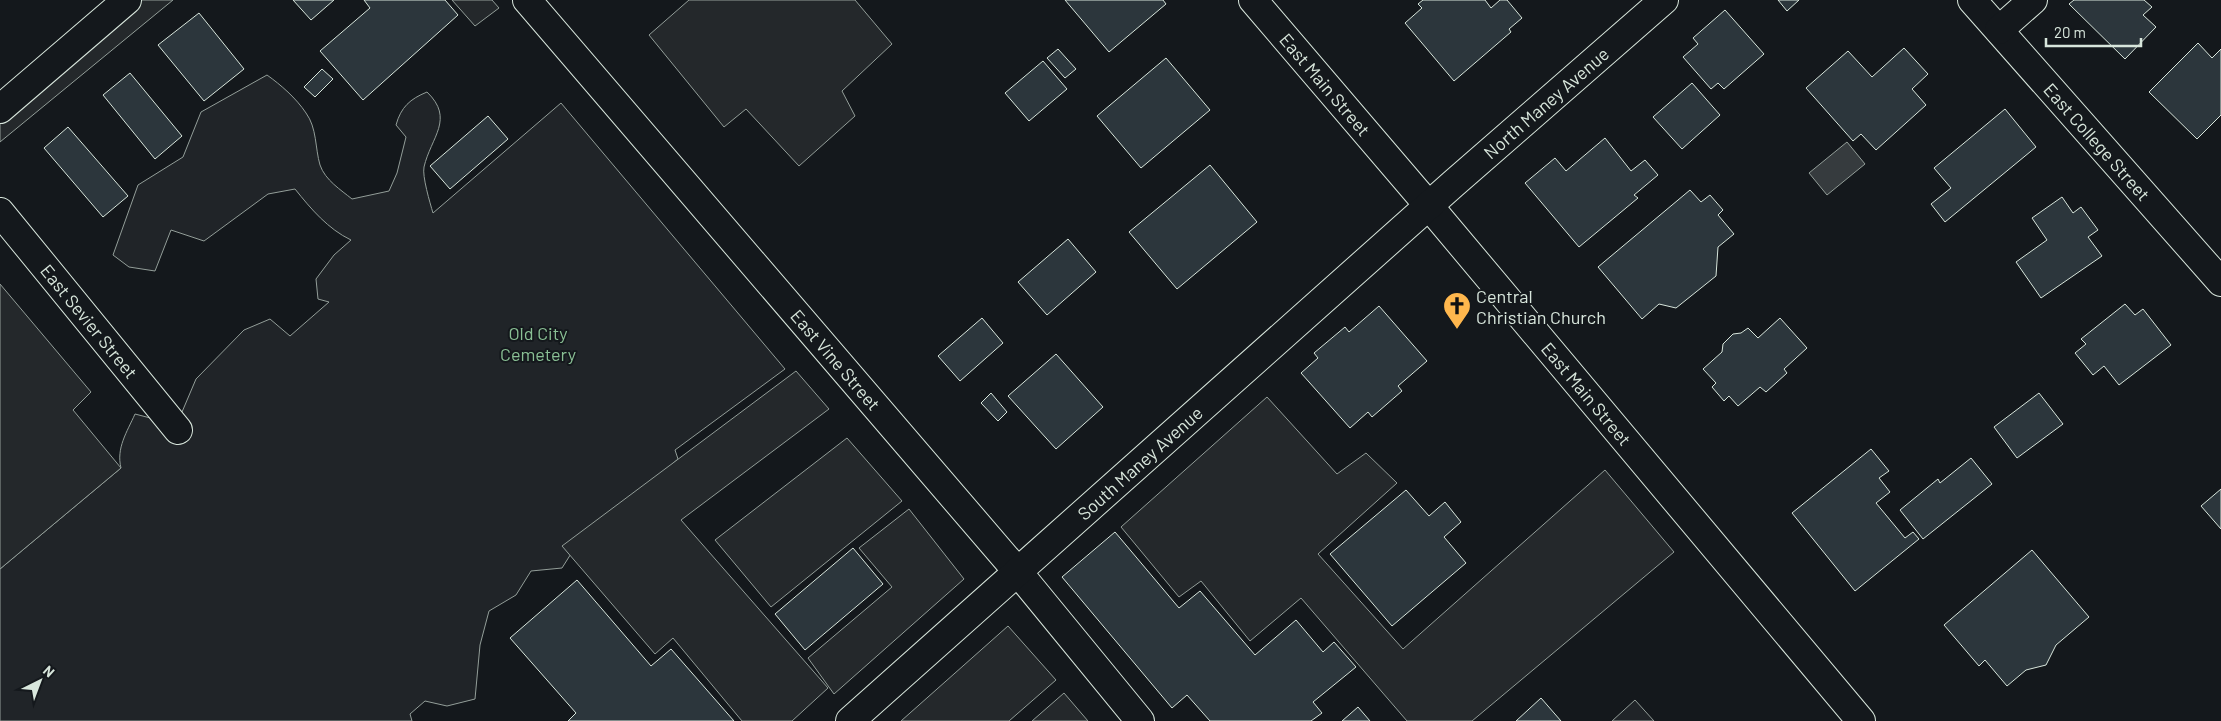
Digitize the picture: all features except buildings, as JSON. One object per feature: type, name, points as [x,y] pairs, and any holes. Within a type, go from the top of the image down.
[{"type":"street","points":[[0,109],[127,0]]},
{"type":"street","name":"East Vine Street","points":[[527,0],[1017,571],[1140,721]]},
{"type":"street","name":"East Main Street","points":[[1253,0],[1429,206],[1861,721]]},
{"type":"street","name":"North Maney Avenue","points":[[1429,206],[1664,0]]},
{"type":"street","name":"East College Street","points":[[1972,0],[2221,282]]},
{"type":"street","points":[[1999,30],[2032,0]]},
{"type":"street","name":"South Maney Avenue","points":[[850,721],[1429,206]]},
{"type":"street","name":"East Sevier Street","points":[[0,212],[178,430]]},
{"type":"green space","name":"Old City Cemetery","points":[[267,75],[288,92],[306,113],[312,125],[322,170],[334,184],[352,199],[389,191],[397,173],[406,137],[396,125],[398,119],[407,104],[427,92],[435,102],[440,120],[439,128],[424,167],[425,183],[433,213],[561,103],[785,369],[675,450],[678,459],[574,549],[562,568],[531,571],[516,595],[489,611],[480,645],[475,699],[447,706],[425,701],[410,714],[412,721],[0,721],[0,569],[121,468],[121,447],[135,414],[158,420],[182,412],[196,379],[244,330],[270,319],[290,336],[329,302],[318,299],[316,279],[334,255],[351,240],[327,224],[295,189],[268,194],[204,241],[171,230],[155,271],[129,267],[113,255],[138,185],[183,157],[201,112]]},
{"type":"green space","points":[[1635,700],[1654,721],[1612,721]]},
{"type":"shaded area","points":[[141,0],[173,0],[0,142],[0,119]]},
{"type":"shaded area","points":[[452,0],[492,0],[499,8],[475,26]]},
{"type":"shaded area","points":[[689,0],[855,0],[892,44],[842,91],[855,116],[799,166],[746,109],[724,127],[649,35]]},
{"type":"shaded area","points":[[1847,142],[1865,164],[1827,195],[1809,173]]},
{"type":"shaded area","points":[[0,284],[91,392],[73,410],[121,468],[0,569]]},
{"type":"shaded area","points":[[796,371],[829,409],[681,520],[828,688],[792,721],[742,721],[673,638],[655,654],[562,546]]},
{"type":"shaded area","points":[[1267,397],[1337,474],[1366,453],[1397,483],[1318,554],[1403,649],[1605,470],[1674,552],[1472,721],[1407,721],[1301,598],[1250,641],[1201,581],[1179,597],[1121,527]]},
{"type":"shaded area","points":[[847,438],[902,501],[771,607],[715,540]]},
{"type":"shaded area","points":[[909,509],[964,579],[834,694],[808,658],[892,587],[859,548]]},
{"type":"shaded area","points":[[1008,626],[1056,680],[1009,721],[901,721]]},
{"type":"shaded area","points":[[1064,693],[1088,721],[1032,721]]},
{"type":"place","name":"Central Christian Church","points":[[1457,330]]}]
